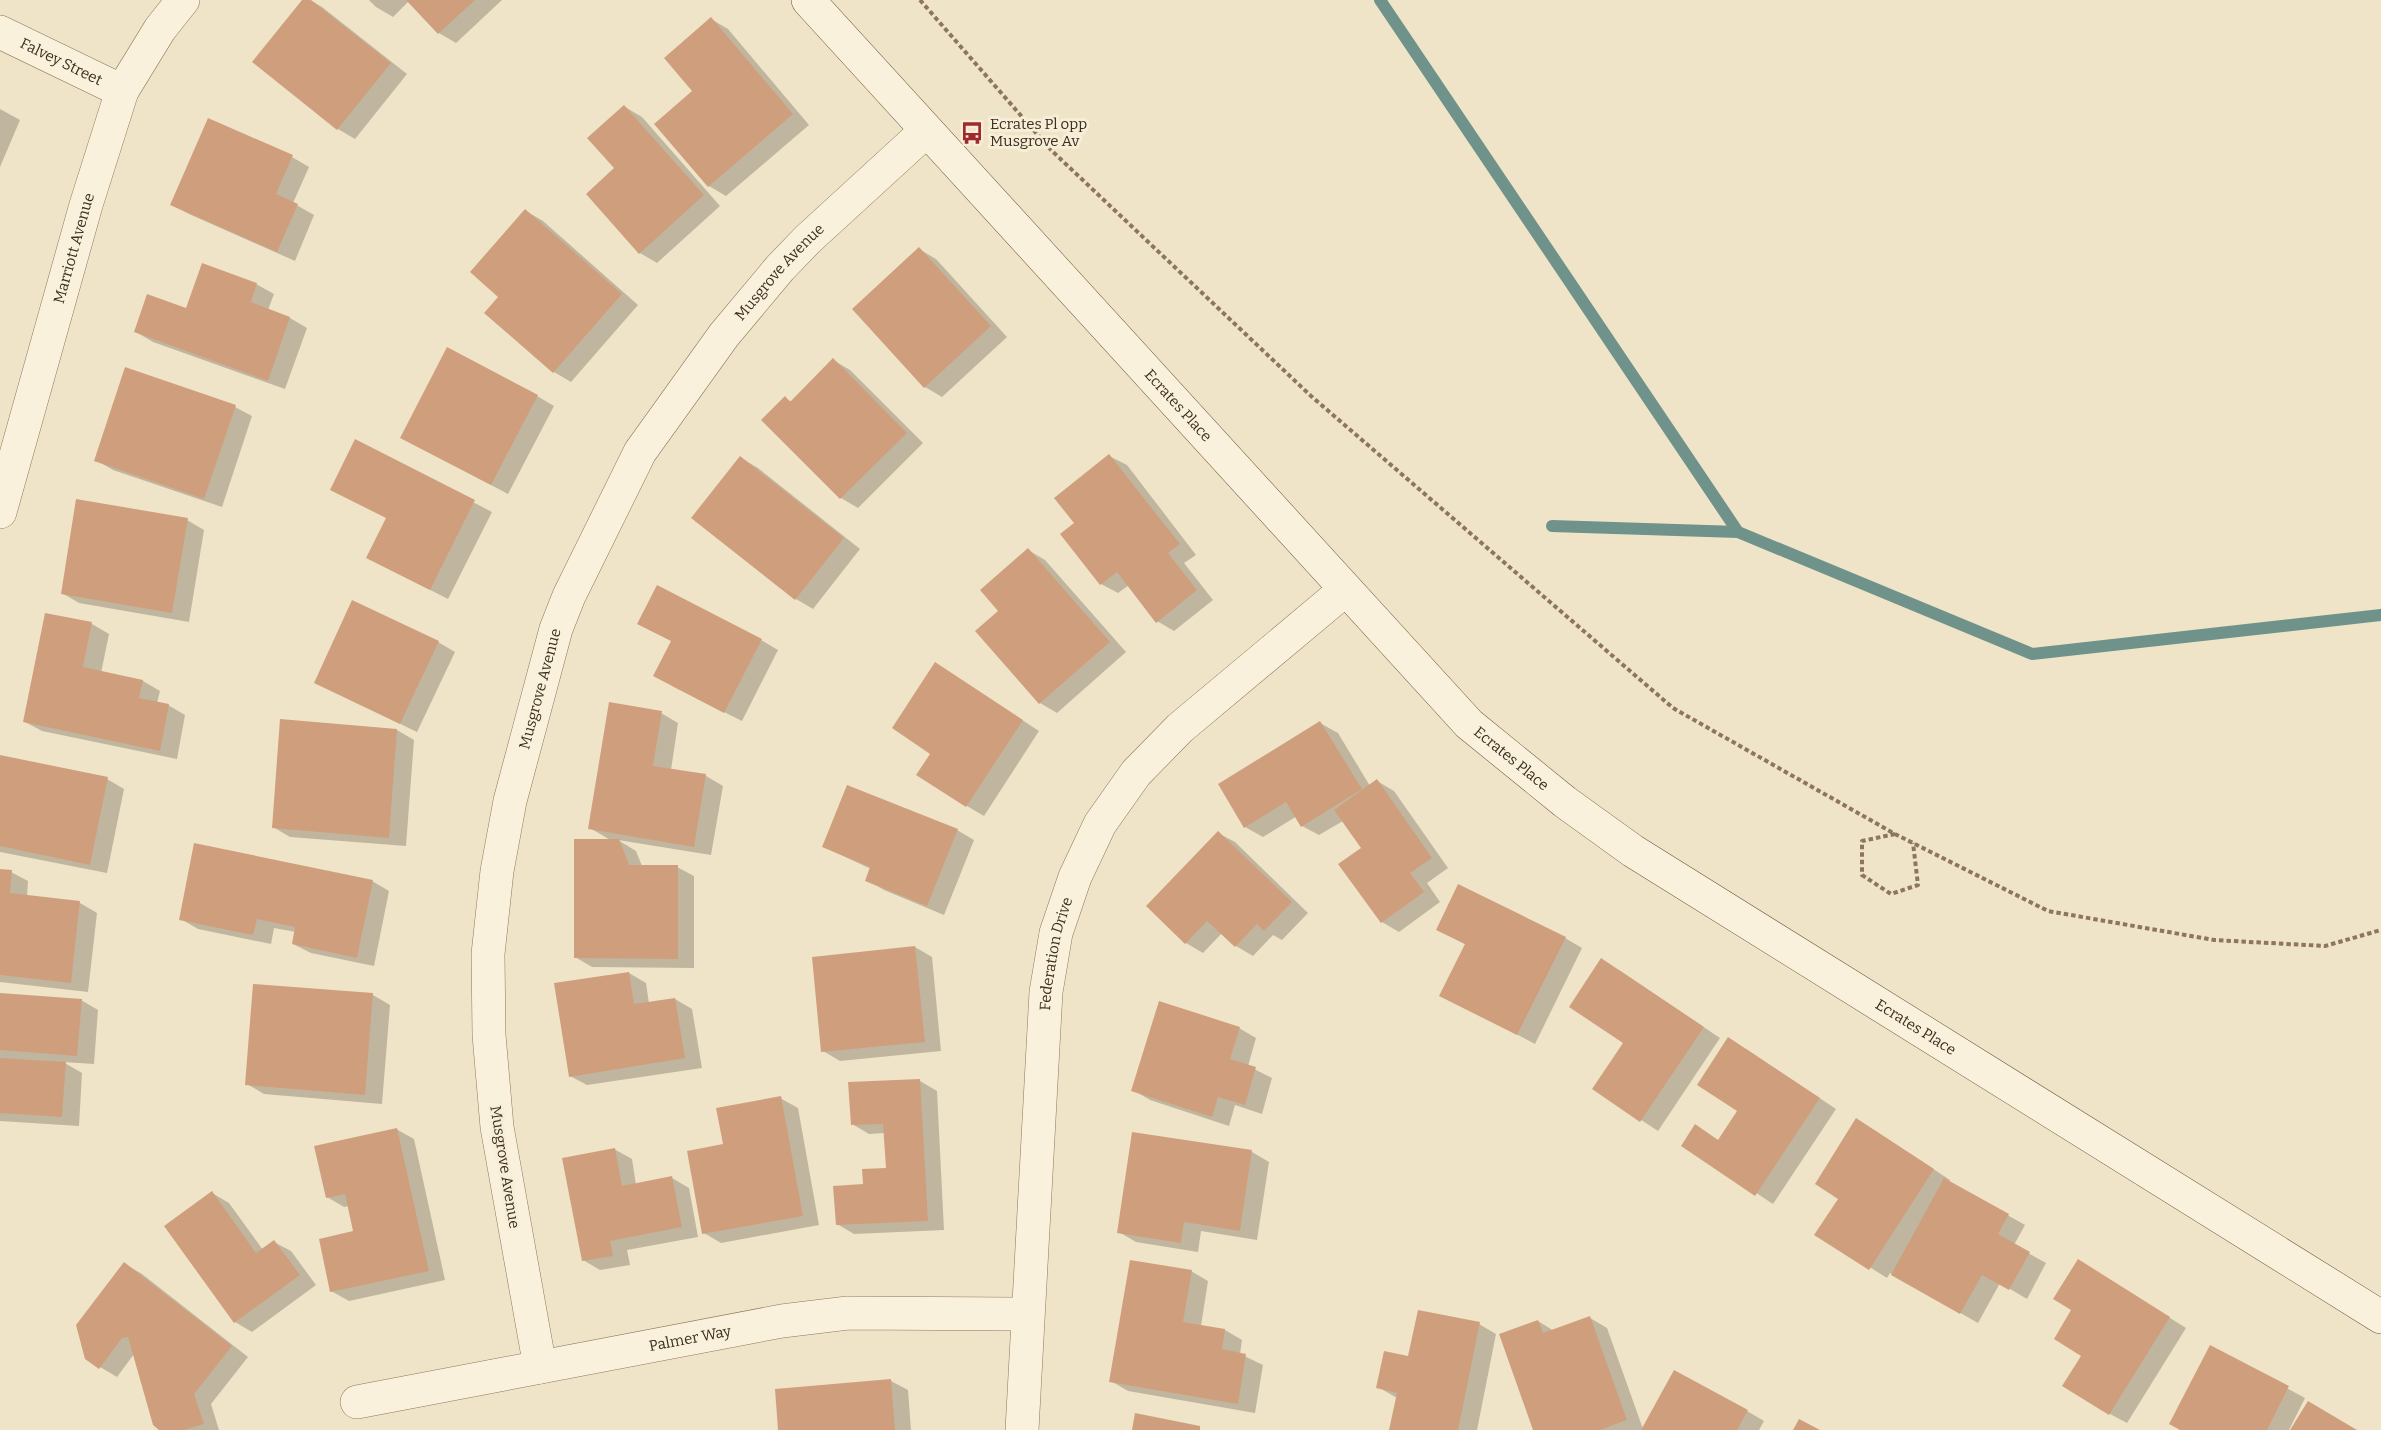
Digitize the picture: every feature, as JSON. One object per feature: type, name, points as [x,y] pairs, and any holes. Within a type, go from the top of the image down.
[{"type":"street","name":"Marriott Avenue","points":[[0,512],[86,205],[122,92],[160,29],[183,0]]},
{"type":"street","name":"Ecrates Place","points":[[808,0],[1469,723],[1565,802],[1623,844],[2381,1317]]},
{"type":"street","name":"Falvey Street","points":[[0,32],[122,92]]},
{"type":"street","name":"Musgrove Avenue","points":[[540,1366],[497,1127],[489,1035],[488,954],[496,871],[510,801],[556,629],[569,596],[640,452],[724,335],[780,268],[808,239],[926,131]]},
{"type":"street","name":"Federation Drive","points":[[1022,1430],[1047,992],[1056,933],[1075,877],[1100,824],[1137,773],[1180,728],[1346,590]]},
{"type":"street","name":"Palmer Way","points":[[357,1402],[782,1322],[848,1313],[1027,1314]]},
{"type":"path","points":[[920,0],[1051,150],[1294,379],[1673,708],[1895,834],[2048,911],[2214,940],[2325,946],[2381,930]]},
{"type":"path","points":[[1895,834],[1862,842],[1862,875],[1891,894],[1918,885],[1913,843]]},
{"type":"building","points":[[302,0],[311,0],[391,63],[337,130],[252,62]]},
{"type":"building","points":[[406,0],[475,0],[438,34]]},
{"type":"building","points":[[711,17],[793,114],[708,187],[654,124],[692,91],[664,58]]},
{"type":"building","points":[[624,105],[704,195],[639,254],[586,194],[614,168],[587,138]]},
{"type":"building","points":[[208,118],[293,155],[276,194],[298,204],[277,252],[170,205]]},
{"type":"building","points":[[525,209],[622,294],[553,373],[484,313],[498,297],[470,272]]},
{"type":"building","points":[[919,247],[991,326],[924,388],[852,309]]},
{"type":"building","points":[[202,263],[257,283],[251,302],[290,317],[268,381],[134,332],[147,294],[186,308]]},
{"type":"building","points":[[447,347],[538,395],[491,485],[400,438]]},
{"type":"building","points":[[833,358],[907,433],[840,499],[761,420],[785,396],[790,402]]},
{"type":"building","points":[[125,367],[236,405],[204,499],[94,461]]},
{"type":"building","points":[[355,439],[475,500],[430,590],[366,558],[386,518],[330,490]]},
{"type":"building","points":[[1109,454],[1180,544],[1168,553],[1197,590],[1156,623],[1117,572],[1100,585],[1060,534],[1074,523],[1054,498]]},
{"type":"building","points":[[740,456],[844,538],[795,600],[691,518]]},
{"type":"building","points":[[76,499],[188,518],[172,613],[61,594]]},
{"type":"building","points":[[1028,548],[1110,642],[1039,704],[975,631],[998,611],[980,590]]},
{"type":"building","points":[[657,585],[762,639],[724,713],[653,676],[671,641],[637,624]]},
{"type":"building","points":[[352,600],[439,641],[400,724],[314,683]]},
{"type":"building","points":[[45,613],[92,622],[83,667],[143,680],[139,698],[169,704],[160,751],[23,722]]},
{"type":"building","points":[[935,662],[1023,720],[966,807],[916,775],[930,754],[892,728]]},
{"type":"building","points":[[609,702],[662,711],[653,766],[706,774],[694,847],[588,829]]},
{"type":"building","points":[[280,719],[397,729],[389,838],[272,828]]},
{"type":"building","points":[[1320,721],[1362,789],[1301,827],[1286,802],[1244,828],[1218,784]]},
{"type":"building","points":[[0,755],[108,777],[90,865],[0,846]]},
{"type":"building","points":[[1377,779],[1432,858],[1410,873],[1424,892],[1381,923],[1338,864],[1361,848],[1334,810]]},
{"type":"building","points":[[847,785],[958,829],[927,906],[865,881],[870,867],[822,847]]},
{"type":"building","points":[[1218,831],[1292,902],[1264,931],[1257,924],[1235,947],[1207,921],[1185,944],[1146,906]]},
{"type":"building","points":[[574,839],[619,839],[629,865],[678,865],[678,959],[574,958]]},
{"type":"building","points":[[194,843],[373,880],[357,958],[292,944],[295,927],[257,919],[253,935],[179,920]]},
{"type":"building","points":[[0,869],[12,870],[10,893],[80,901],[71,983],[0,975]]},
{"type":"building","points":[[1458,884],[1566,937],[1517,1035],[1439,996],[1465,944],[1436,930]]},
{"type":"building","points":[[915,946],[925,1042],[821,1052],[812,957]]},
{"type":"building","points":[[1601,958],[1704,1027],[1640,1122],[1592,1089],[1623,1043],[1569,1007]]},
{"type":"building","points":[[629,972],[634,1004],[675,998],[685,1058],[569,1077],[554,983]]},
{"type":"building","points":[[253,984],[373,993],[365,1095],[245,1085]]},
{"type":"building","points":[[0,993],[82,999],[77,1056],[0,1050]]},
{"type":"building","points":[[1159,1001],[1240,1027],[1230,1059],[1256,1067],[1245,1105],[1218,1097],[1212,1117],[1131,1091]]},
{"type":"building","points":[[1728,1037],[1820,1098],[1755,1196],[1681,1146],[1695,1124],[1718,1140],[1737,1111],[1697,1085]]},
{"type":"building","points":[[0,1058],[66,1062],[62,1117],[0,1113]]},
{"type":"building","points":[[920,1079],[928,1221],[836,1225],[833,1186],[863,1184],[862,1169],[886,1168],[883,1124],[851,1125],[848,1082]]},
{"type":"building","points":[[781,1096],[803,1216],[702,1234],[687,1151],[723,1144],[716,1108]]},
{"type":"building","points":[[1856,1118],[1934,1169],[1869,1270],[1814,1235],[1838,1199],[1815,1184]]},
{"type":"building","points":[[397,1128],[429,1271],[330,1292],[319,1239],[353,1231],[345,1194],[326,1198],[314,1146]]},
{"type":"building","points":[[1132,1132],[1252,1150],[1240,1231],[1184,1222],[1181,1243],[1117,1233]]},
{"type":"building","points":[[615,1148],[622,1186],[672,1176],[682,1227],[610,1241],[613,1256],[582,1261],[562,1158]]},
{"type":"building","points":[[1944,1178],[2009,1214],[1998,1234],[2030,1252],[2009,1290],[1982,1275],[1960,1314],[1891,1275]]},
{"type":"building","points":[[212,1191],[256,1253],[274,1240],[300,1275],[234,1323],[164,1226]]},
{"type":"building","points":[[2078,1259],[2170,1317],[2109,1415],[2062,1386],[2081,1356],[2054,1339],[2071,1310],[2053,1299]]},
{"type":"building","points":[[1130,1260],[1192,1270],[1183,1322],[1225,1329],[1222,1349],[1246,1354],[1238,1404],[1109,1382]]},
{"type":"building","points":[[124,1262],[232,1346],[194,1394],[204,1424],[184,1430],[159,1430],[153,1425],[128,1337],[122,1338],[99,1369],[85,1359],[76,1325]]},
{"type":"building","points":[[1418,1310],[1480,1322],[1458,1430],[1389,1430],[1397,1393],[1376,1388],[1384,1351],[1408,1356]]},
{"type":"building","points":[[1590,1316],[1627,1420],[1600,1430],[1533,1430],[1499,1334],[1538,1320],[1543,1333]]},
{"type":"building","points":[[2210,1345],[2289,1386],[2267,1430],[2180,1430],[2169,1424]]},
{"type":"building","points":[[1674,1370],[1748,1410],[1737,1430],[1641,1430]]},
{"type":"building","points":[[891,1379],[895,1430],[778,1430],[775,1389]]},
{"type":"building","points":[[2308,1401],[2357,1430],[2290,1430]]},
{"type":"building","points":[[1135,1413],[1200,1426],[1200,1430],[1132,1430]]},
{"type":"building","points":[[1799,1419],[1820,1430],[1793,1430]]},
{"type":"waterway","points":[[1380,0],[1738,532],[2032,654],[2381,615]]},
{"type":"waterway","points":[[1552,526],[1738,532]]},
{"type":"place","name":"Ecrates Pl opp Musgrove Av","points":[[972,133]]}]
